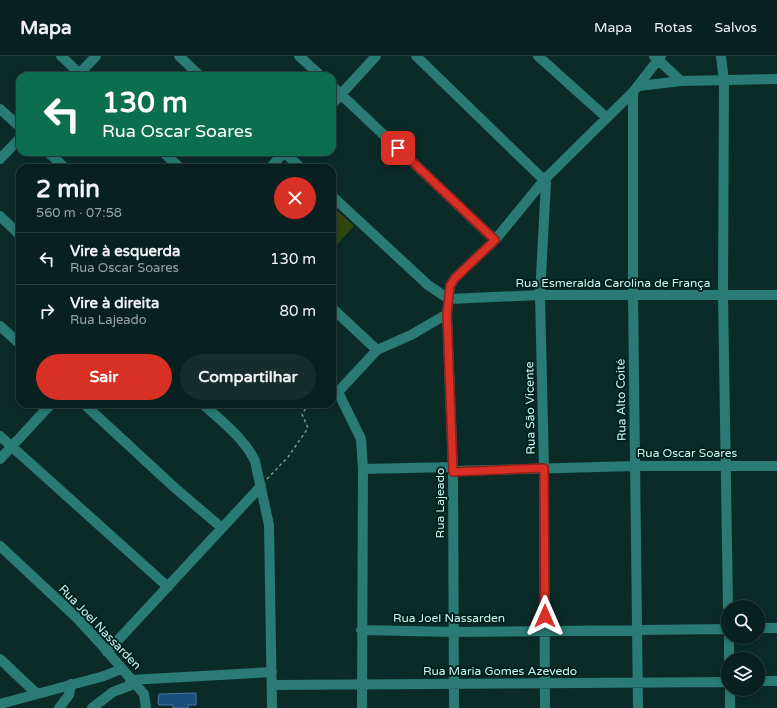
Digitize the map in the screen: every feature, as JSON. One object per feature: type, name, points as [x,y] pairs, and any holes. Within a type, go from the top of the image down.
[{"type":"street","points":[[61,56],[77,72]]},
{"type":"street","points":[[83,72],[96,56]]},
{"type":"street","points":[[179,56],[196,72]]},
{"type":"street","points":[[299,56],[317,72]]},
{"type":"street","points":[[336,100],[376,56]]},
{"type":"street","points":[[416,56],[545,179]]},
{"type":"street","points":[[538,56],[607,118]]},
{"type":"street","points":[[721,56],[724,81],[723,295],[727,466],[728,600]]},
{"type":"street","points":[[658,57],[681,82]]},
{"type":"street","name":"Rua Lajeado","points":[[454,708],[453,469],[447,314],[450,286],[455,278],[495,240],[545,179],[636,89],[658,57]]},
{"type":"street","points":[[636,89],[681,82],[777,79]]},
{"type":"street","name":"Rua Alto Coité","points":[[636,89],[633,295],[638,708]]},
{"type":"street","points":[[336,90],[495,240]]},
{"type":"street","points":[[0,109],[16,123]]},
{"type":"street","points":[[0,159],[16,142]]},
{"type":"street","points":[[52,156],[61,164]]},
{"type":"street","points":[[167,156],[176,164]]},
{"type":"street","points":[[274,164],[280,156]]},
{"type":"street","points":[[288,156],[297,164]]},
{"type":"street","name":"Rua São Vicente","points":[[545,179],[547,186],[540,295],[544,468],[545,708]]},
{"type":"street","points":[[336,200],[428,285],[449,299]]},
{"type":"street","points":[[0,216],[16,231]]},
{"type":"street","name":"Rua Esmeralda Carolina de França","points":[[449,299],[540,295],[777,295]]},
{"type":"street","points":[[336,312],[377,350]]},
{"type":"street","points":[[336,393],[377,350],[411,335],[447,314]]},
{"type":"street","points":[[0,326],[16,340]]},
{"type":"street","points":[[336,396],[354,423],[361,440],[363,469],[361,630],[362,708]]},
{"type":"street","points":[[0,459],[47,408]]},
{"type":"street","points":[[88,408],[222,528]]},
{"type":"street","points":[[207,408],[232,431],[251,452],[255,461],[261,486],[269,525],[272,708]]},
{"type":"street","points":[[0,436],[168,586]]},
{"type":"street","name":"Rua Oscar Soares","points":[[363,469],[777,466]]},
{"type":"street","points":[[107,652],[261,486]]},
{"type":"street","name":"Rua Joel Nassarden","points":[[0,546],[77,618],[132,682],[272,672]]},
{"type":"street","points":[[765,628],[777,628]]},
{"type":"street","name":"Rua Joel Nassarden","points":[[361,630],[454,632],[721,629]]},
{"type":"street","points":[[0,659],[37,694]]},
{"type":"street","points":[[0,704],[121,669]]},
{"type":"street","points":[[765,682],[777,681]]},
{"type":"street","points":[[92,708],[113,692],[132,682],[144,694],[146,708]]},
{"type":"street","name":"Rua Maria Gomes Azevedo","points":[[272,685],[361,686],[721,682]]},
{"type":"street","points":[[59,708],[69,695],[71,684]]},
{"type":"street","points":[[730,696],[730,708]]},
{"type":"path","points":[[261,486],[288,457],[308,428],[302,414],[306,408]]},
{"type":"green space","points":[[336,210],[354,226],[336,246]]},
{"type":"building","points":[[196,693],[196,705],[188,705],[188,708],[173,708],[173,705],[159,705],[158,703],[159,694]]},
{"type":"route","points":[[398,148],[495,240],[455,278],[450,286],[447,314],[453,472],[544,468],[545,616]]}]
